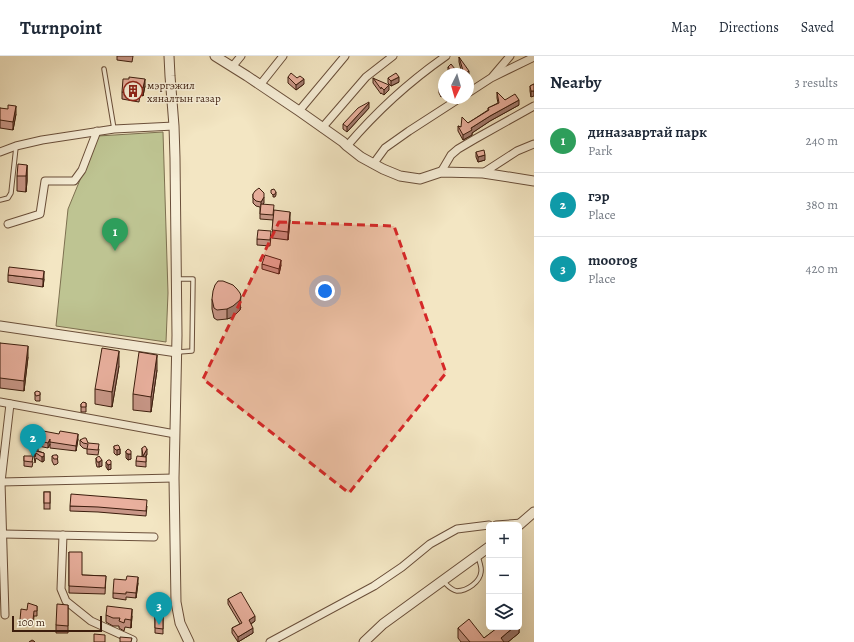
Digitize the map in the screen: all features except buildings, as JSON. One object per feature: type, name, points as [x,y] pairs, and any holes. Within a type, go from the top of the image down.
[{"type":"street","points":[[169,56],[174,126],[177,352],[174,478],[176,602],[180,623],[189,642]]},
{"type":"street","points":[[215,56],[299,111],[361,156],[383,169],[400,176],[420,179],[441,172],[483,173],[533,180]]},
{"type":"street","points":[[232,67],[241,56]]},
{"type":"street","points":[[260,85],[283,56]]},
{"type":"street","points":[[299,111],[345,56]]},
{"type":"street","points":[[322,128],[366,77],[393,56]]},
{"type":"street","points":[[347,146],[358,132],[396,96],[446,56]]},
{"type":"street","points":[[491,78],[510,56]]},
{"type":"street","points":[[474,89],[491,78],[534,57]]},
{"type":"street","points":[[374,163],[385,148],[451,104]]},
{"type":"street","points":[[441,172],[451,155],[458,149],[534,106]]},
{"type":"street","points":[[0,152],[16,146],[42,140],[97,131],[174,126]]},
{"type":"street","points":[[8,224],[40,214],[45,181],[74,181],[82,170],[97,131]]},
{"type":"street","points":[[483,173],[517,151],[534,144]]},
{"type":"street","points":[[0,326],[177,352]]},
{"type":"street","points":[[0,402],[175,434]]},
{"type":"street","points":[[5,615],[1,482],[10,404]]},
{"type":"street","points":[[1,482],[174,478]]},
{"type":"street","points":[[522,523],[534,512]]},
{"type":"street","points":[[270,642],[374,586],[402,567],[430,544],[457,529],[486,525]]},
{"type":"street","points":[[3,534],[154,537]]},
{"type":"street","points":[[63,535],[61,589],[66,601],[91,621],[133,640]]},
{"type":"street","points":[[364,642],[383,624],[486,550]]},
{"type":"lane","points":[[104,69],[114,129]]},
{"type":"lane","points":[[0,200],[8,198],[11,193],[16,146]]},
{"type":"lane","points":[[176,279],[193,279],[192,351],[177,352]]},
{"type":"lane","points":[[443,581],[450,588],[457,591],[466,589],[477,582],[481,574],[478,556]]},
{"type":"highlighted area","points":[[279,222],[394,226],[446,373],[349,493],[203,379]]},
{"type":"green space","points":[[163,132],[168,293],[166,342],[56,326],[68,209],[98,136]]},
{"type":"place","name":"мэргэжил хяналтын газар","points":[[133,91]]},
{"type":"place","name":"диназавртай парк","points":[[115,251]]},
{"type":"place","name":"гэр","points":[[33,457]]},
{"type":"place","name":"moorog","points":[[159,625]]}]
